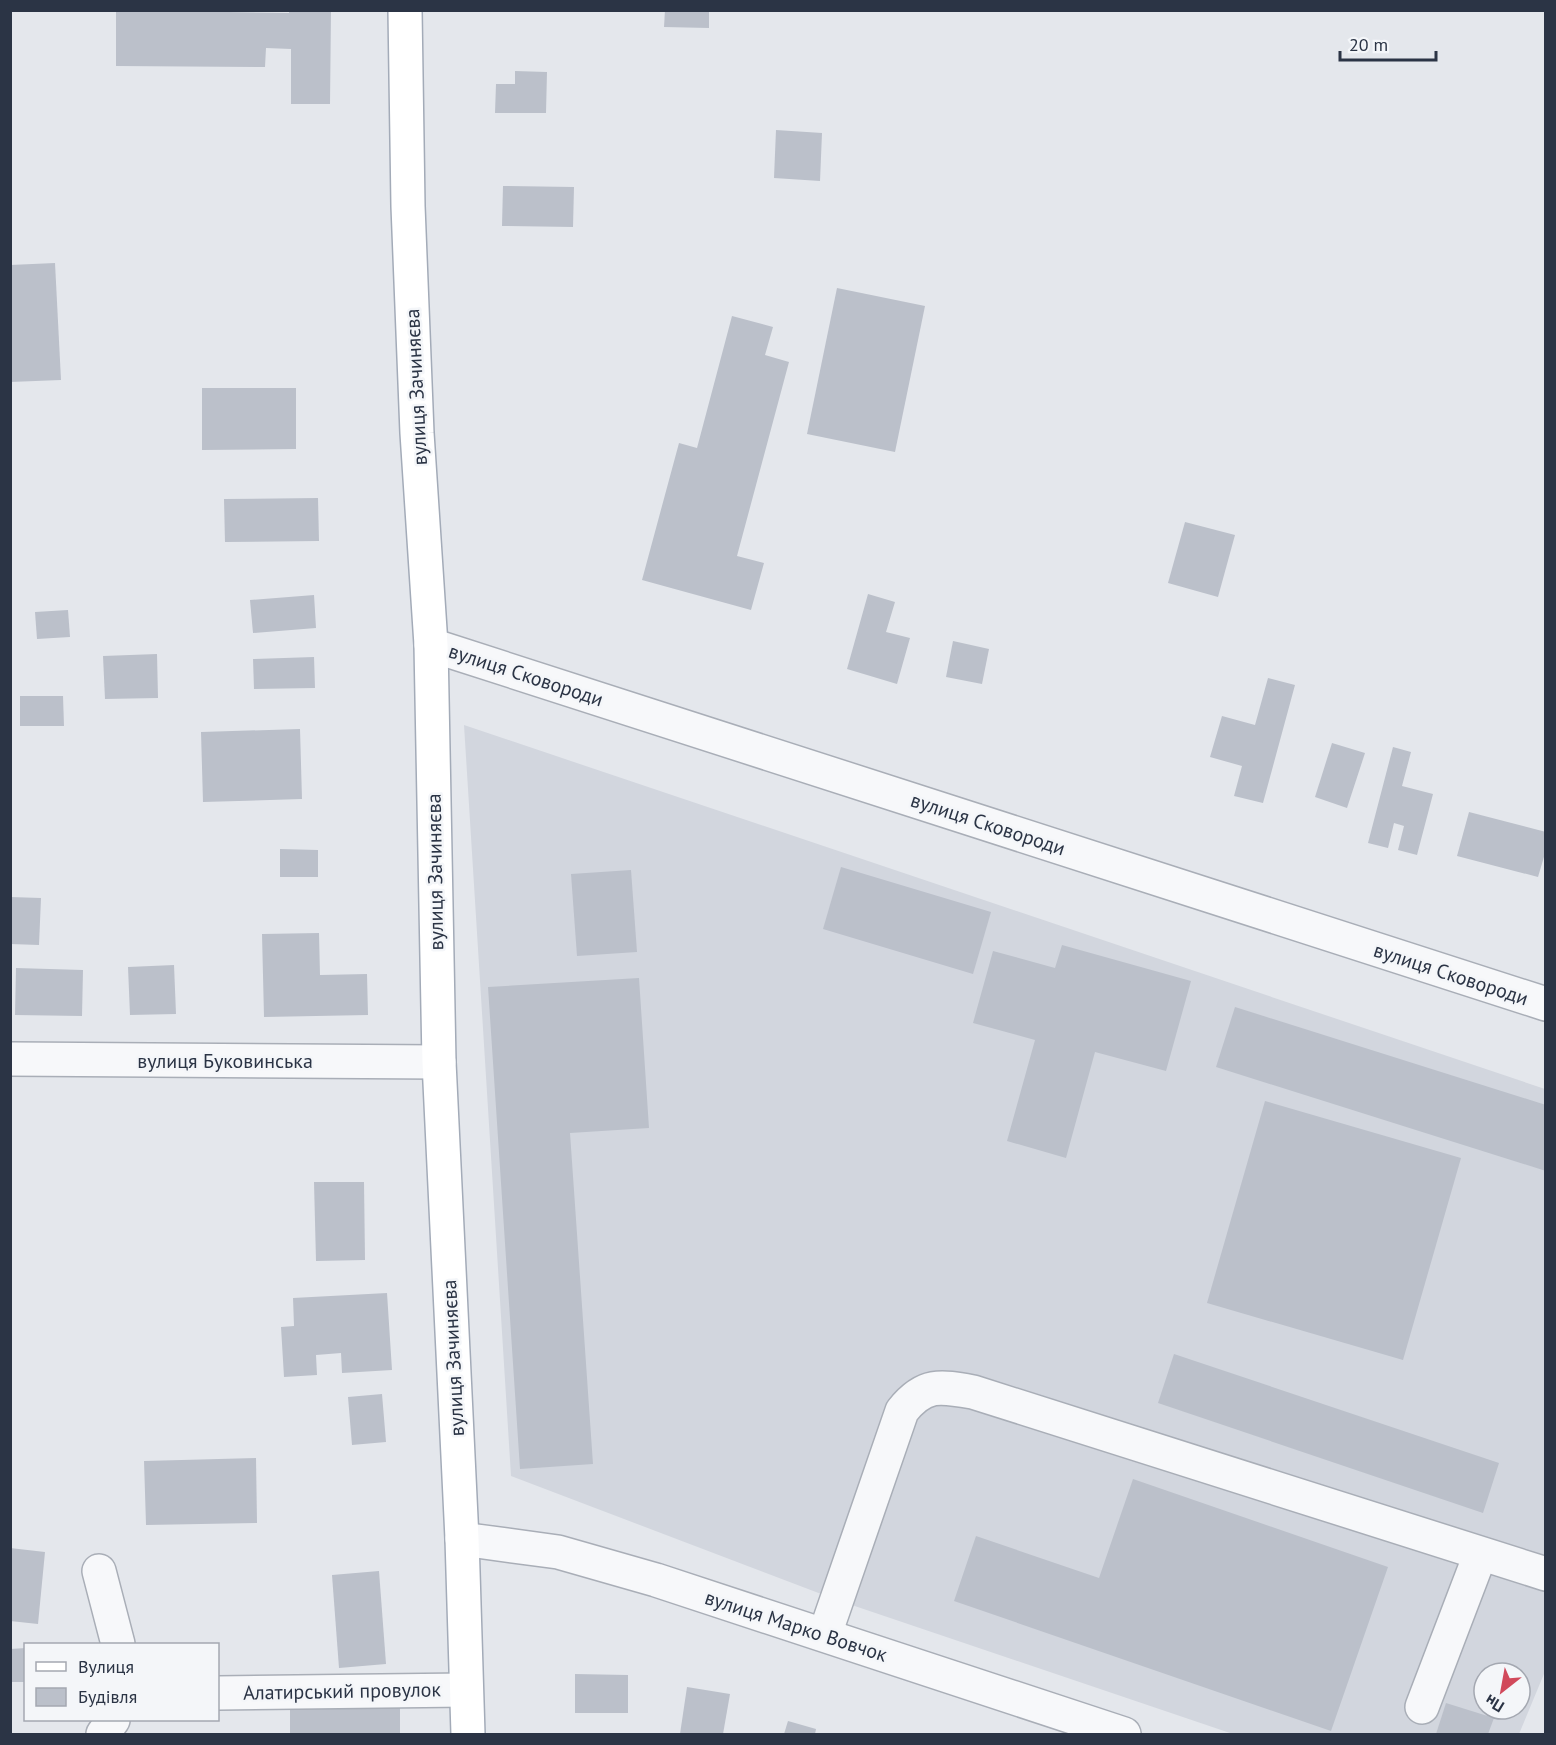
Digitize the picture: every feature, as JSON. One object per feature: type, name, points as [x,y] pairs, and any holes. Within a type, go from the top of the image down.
[{"type":"main road","name":"вулиця Зачиняєва","points":[[405,10],[417,421],[431,645],[439,1062],[462,1539],[468,1734]]},
{"type":"street","name":"вулиця Сковороди","points":[[431,645],[1545,1004]]},
{"type":"street","name":"вулиця Буковинська","points":[[10,1059],[439,1062]]},
{"type":"street","points":[[825,1634],[902,1411],[913,1397],[925,1389],[949,1388],[973,1392],[1545,1574]]},
{"type":"street","name":"вулиця Марко Вовчок","points":[[462,1539],[558,1552],[825,1634],[1124,1734]]},
{"type":"street","points":[[1422,1707],[1480,1555]]},
{"type":"street","points":[[99,1571],[118,1643]]},
{"type":"street","name":"Алатирський провулок","points":[[219,1693],[466,1690]]},
{"type":"street","points":[[103,1734],[112,1721]]},
{"type":"shaded area","points":[[464,725],[1545,1089],[1546,1669],[1532,1703],[1532,1661],[1472,1661],[1472,1721],[1524,1721],[1519,1734],[1233,1734],[837,1600],[511,1476]]},
{"type":"building","points":[[116,10],[289,13],[289,10],[331,10],[330,104],[291,104],[291,49],[266,48],[265,67],[116,66]]},
{"type":"building","points":[[665,10],[709,10],[709,28],[664,27]]},
{"type":"building","points":[[515,71],[547,72],[546,113],[495,113],[496,84],[515,84]]},
{"type":"building","points":[[776,130],[822,133],[820,181],[774,178]]},
{"type":"building","points":[[503,186],[574,187],[573,227],[502,226]]},
{"type":"building","points":[[55,263],[61,380],[10,382],[10,265]]},
{"type":"building","points":[[837,288],[925,306],[895,452],[807,434]]},
{"type":"building","points":[[732,316],[773,327],[765,355],[789,362],[737,556],[764,563],[751,610],[642,580],[679,443],[697,448]]},
{"type":"building","points":[[202,388],[296,388],[296,449],[202,450]]},
{"type":"building","points":[[318,498],[319,541],[225,542],[224,499]]},
{"type":"building","points":[[1185,522],[1235,535],[1218,597],[1168,583]]},
{"type":"building","points":[[868,594],[895,602],[886,632],[910,638],[897,684],[847,669]]},
{"type":"building","points":[[314,595],[316,628],[253,633],[250,600]]},
{"type":"building","points":[[68,610],[70,637],[37,639],[35,612]]},
{"type":"building","points":[[953,641],[989,649],[982,684],[946,677]]},
{"type":"building","points":[[157,654],[158,698],[105,699],[103,656]]},
{"type":"building","points":[[314,657],[315,688],[254,689],[253,659]]},
{"type":"building","points":[[1268,678],[1295,685],[1263,803],[1234,796],[1242,766],[1210,757],[1222,716],[1255,725]]},
{"type":"building","points":[[20,696],[63,696],[64,726],[20,726]]},
{"type":"building","points":[[300,729],[302,799],[203,802],[201,732]]},
{"type":"building","points":[[1332,743],[1365,753],[1347,808],[1315,797]]},
{"type":"building","points":[[1393,747],[1411,752],[1402,786],[1433,794],[1417,855],[1398,850],[1404,826],[1394,823],[1388,848],[1368,843]]},
{"type":"building","points":[[1469,812],[1546,832],[1546,850],[1538,877],[1457,856]]},
{"type":"building","points":[[280,849],[318,850],[318,877],[280,877]]},
{"type":"building","points":[[841,867],[991,912],[973,974],[823,929]]},
{"type":"building","points":[[631,870],[637,952],[577,956],[571,874]]},
{"type":"building","points":[[10,897],[41,898],[39,945],[10,944]]},
{"type":"building","points":[[319,933],[320,975],[367,974],[368,1015],[264,1017],[262,934]]},
{"type":"building","points":[[1062,945],[1191,981],[1166,1071],[1095,1052],[1066,1158],[1007,1141],[1035,1040],[973,1023],[993,951],[1055,968]]},
{"type":"building","points":[[174,965],[176,1014],[130,1015],[128,967]]},
{"type":"building","points":[[16,968],[83,970],[82,1016],[15,1015]]},
{"type":"building","points":[[639,978],[649,1128],[570,1133],[593,1464],[520,1469],[488,987]]},
{"type":"building","points":[[1235,1007],[1546,1105],[1546,1171],[1216,1067]]},
{"type":"building","points":[[1265,1101],[1461,1158],[1403,1360],[1207,1303]]},
{"type":"building","points":[[314,1182],[364,1182],[365,1260],[316,1261]]},
{"type":"building","points":[[387,1293],[392,1370],[342,1373],[341,1353],[316,1355],[317,1375],[284,1377],[281,1327],[294,1326],[293,1298]]},
{"type":"building","points":[[1174,1354],[1499,1463],[1483,1513],[1158,1403]]},
{"type":"building","points":[[382,1394],[386,1442],[352,1445],[348,1397]]},
{"type":"building","points":[[256,1458],[257,1523],[146,1525],[144,1461]]},
{"type":"building","points":[[1133,1479],[1388,1567],[1331,1731],[954,1601],[976,1536],[1099,1578]]},
{"type":"building","points":[[10,1548],[45,1552],[38,1624],[10,1621]]},
{"type":"building","points":[[379,1571],[386,1664],[339,1668],[332,1575]]},
{"type":"building","points":[[24,1648],[24,1682],[11,1682],[10,1649]]},
{"type":"building","points":[[575,1674],[628,1675],[628,1713],[575,1713]]},
{"type":"building","points":[[687,1687],[730,1694],[723,1734],[680,1734]]},
{"type":"building","points":[[1446,1703],[1472,1711],[1472,1721],[1493,1721],[1488,1734],[1436,1734]]},
{"type":"building","points":[[400,1706],[400,1734],[290,1734],[290,1707]]},
{"type":"building","points":[[788,1721],[816,1729],[815,1734],[784,1734]]}]
